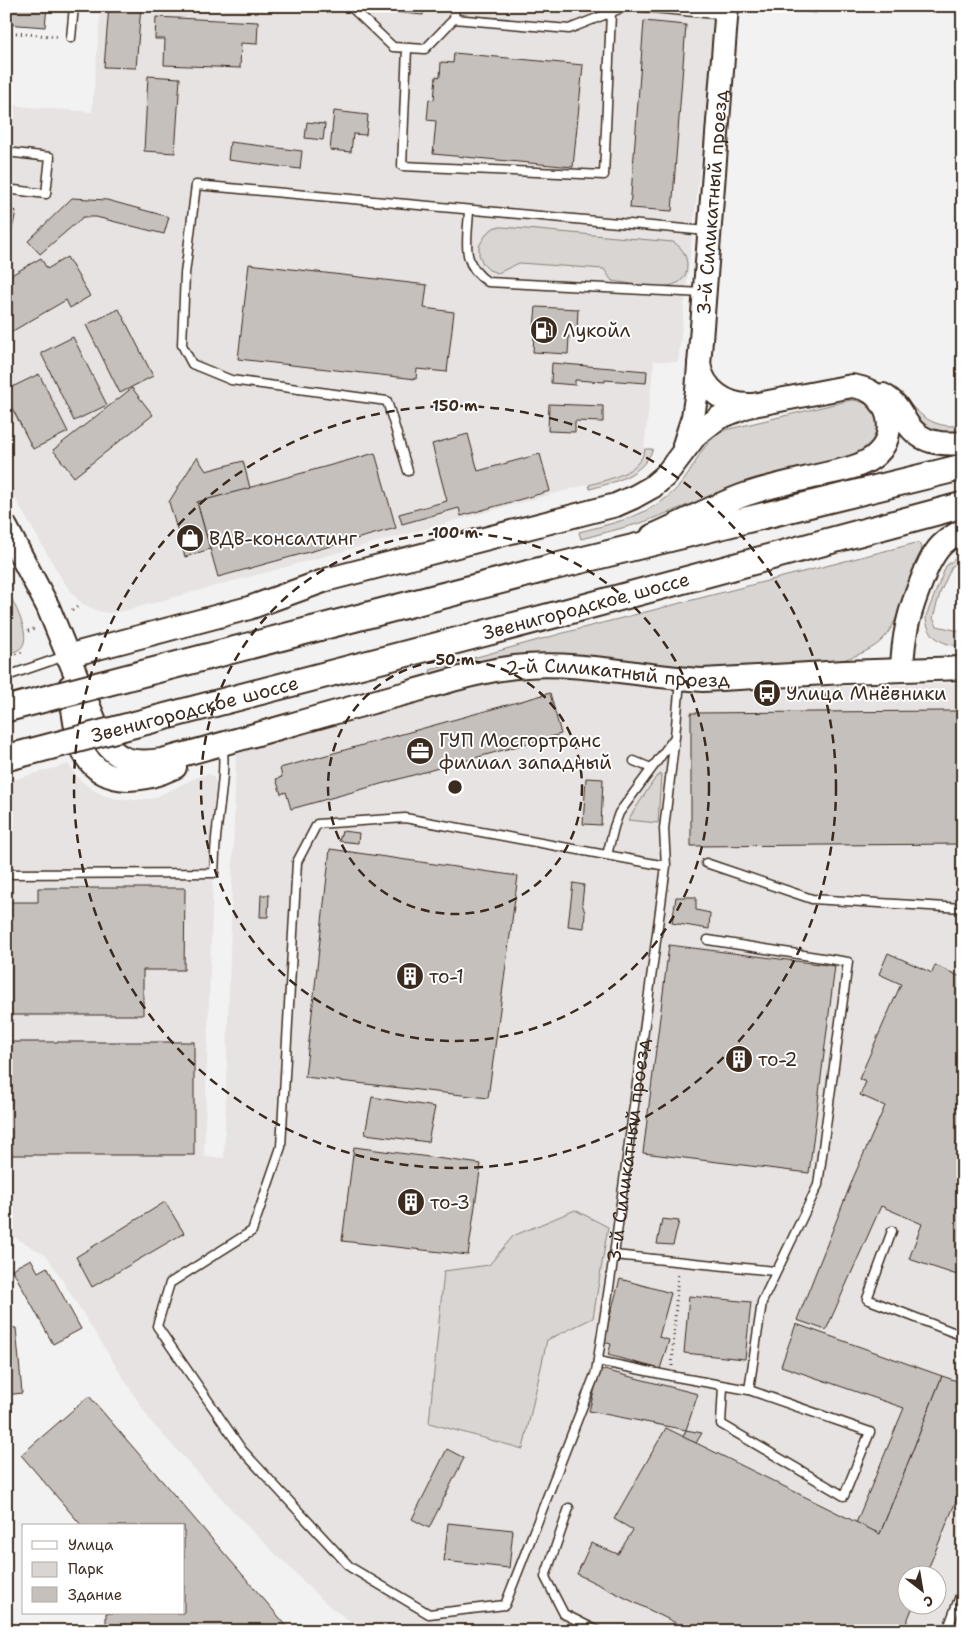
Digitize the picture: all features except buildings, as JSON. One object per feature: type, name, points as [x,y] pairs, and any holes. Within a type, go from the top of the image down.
[{"type":"main road","points":[[6,709],[586,558],[963,467]]},
{"type":"main road","name":"Звенигородское шоссе","points":[[6,758],[562,613],[963,505]]},
{"type":"street","name":"3-й Силикатный проезд","points":[[680,455],[689,432],[696,399],[711,231],[727,11]]},
{"type":"street","points":[[699,361],[703,378],[717,396],[736,403],[758,404]]},
{"type":"street","points":[[67,656],[129,638],[249,608],[344,575],[616,505],[652,487],[665,476],[696,435],[718,418],[758,404],[843,387],[852,386],[868,389],[892,400],[912,430],[920,436],[945,444],[963,443]]},
{"type":"street","points":[[586,558],[648,538],[719,505],[748,494],[857,466],[878,454],[886,443],[888,423],[886,411],[880,400],[868,389]]},
{"type":"street","name":"2-й Силикатный проезд","points":[[6,527],[48,607],[67,656],[80,744],[90,760],[106,773],[113,777],[127,780],[153,776],[222,744],[344,709],[494,670],[525,666],[551,666],[703,680],[963,668]]},
{"type":"street","points":[[902,670],[906,625],[928,567],[938,548],[963,530]]},
{"type":"lane","points":[[71,38],[74,6]]},
{"type":"lane","points":[[350,6],[393,47],[407,48],[426,48],[454,19],[455,6]]},
{"type":"lane","points":[[454,19],[569,29],[627,6]]},
{"type":"lane","points":[[632,6],[727,11]]},
{"type":"lane","points":[[407,48],[402,166],[604,175],[611,13]]},
{"type":"lane","points":[[6,152],[50,157],[46,194],[6,188]]},
{"type":"lane","points":[[408,471],[386,401],[231,380],[192,364],[182,345],[185,274],[196,185],[711,231]]},
{"type":"lane","points":[[469,210],[468,260],[472,268],[488,282],[705,294]]},
{"type":"lane","points":[[7,674],[67,656]]},
{"type":"lane","name":"3-й Силикатный проезд","points":[[607,855],[405,818],[317,824],[297,862],[281,1147],[252,1231],[170,1283],[157,1326],[242,1450],[350,1567],[428,1614],[505,1605],[596,1372],[614,1256],[666,866],[664,829],[680,679]]},
{"type":"lane","points":[[666,866],[607,855],[619,813],[675,736]]},
{"type":"lane","points":[[6,874],[214,873],[224,762],[222,744]]},
{"type":"lane","points":[[634,761],[651,768]]},
{"type":"lane","points":[[706,863],[812,899],[963,908]]},
{"type":"lane","points":[[708,940],[848,962],[818,1185],[775,1271],[762,1302],[749,1390]]},
{"type":"lane","points":[[892,1231],[867,1299],[963,1336]]},
{"type":"lane","points":[[614,1256],[775,1271]]},
{"type":"lane","points":[[598,1361],[749,1390],[870,1432],[844,1496],[721,1424],[723,1386]]},
{"type":"lane","points":[[569,1508],[545,1577],[564,1614],[598,1631]]},
{"type":"lane","points":[[946,1631],[963,1588]]},
{"type":"path","points":[[6,32],[71,38]]},
{"type":"path","points":[[72,610],[77,607]]},
{"type":"path","points":[[28,631],[34,629]]},
{"type":"path","points":[[6,656],[23,652],[24,654]]},
{"type":"path","points":[[671,1376],[678,1261]]},
{"type":"shaded area","points":[[101,6],[715,6],[702,149],[678,362],[654,361],[643,458],[636,466],[608,479],[124,611],[108,613],[98,611],[77,599],[63,581],[6,483],[6,105],[92,112]]},
{"type":"shaded area","points":[[528,675],[554,675],[645,687],[703,690],[963,683],[963,1631],[364,1631],[329,1606],[247,1526],[151,1422],[47,1256],[6,1232],[6,782],[68,764],[79,779],[105,796],[135,800],[154,798],[202,775],[209,774],[214,777],[216,784],[204,1156],[224,1158],[236,753]]},
{"type":"green space","points":[[495,227],[673,242],[681,248],[686,257],[685,275],[679,282],[670,286],[658,287],[612,281],[604,269],[519,263],[498,273],[489,270],[483,264],[479,255],[479,246],[487,233]]},
{"type":"green space","points":[[900,394],[922,416],[931,421],[950,426],[963,425],[963,438],[922,432]]},
{"type":"green space","points":[[851,400],[863,403],[871,408],[881,428],[868,453],[714,495],[641,523],[581,539],[579,532],[636,515],[650,509],[674,492],[684,480],[705,446],[725,430]]},
{"type":"green space","points":[[645,449],[653,449],[642,466],[635,472],[627,477],[590,489],[589,485],[623,474],[637,464]]},
{"type":"green space","points":[[919,543],[922,549],[900,609],[890,630],[880,642],[870,649],[843,660],[703,669],[599,657],[552,655],[431,676],[430,670],[567,632]]},
{"type":"green space","points":[[963,552],[963,563],[952,566],[940,593],[933,618],[937,626],[963,632],[963,646],[956,646],[943,642],[933,635],[929,630],[926,616],[946,566]]},
{"type":"green space","points":[[7,590],[19,615],[25,634],[24,643],[20,649],[12,652],[6,648]]},
{"type":"green space","points":[[661,774],[658,823],[628,820],[656,777]]},
{"type":"green space","points":[[575,1210],[608,1227],[593,1318],[547,1340],[523,1449],[429,1423],[444,1271],[489,1265],[513,1236]]},
{"type":"place","name":"Лукойл","points":[[544,330]]},
{"type":"place","name":"ВДВ-консалтинг","points":[[190,538]]},
{"type":"place","name":"Улица Мнёвники","points":[[767,693]]},
{"type":"place","name":"ГУП Мосгортранс филиал западный","points":[[420,751]]},
{"type":"place","name":"то-1","points":[[410,976]]},
{"type":"place","name":"то-2","points":[[739,1059]]},
{"type":"place","name":"то-3","points":[[411,1202]]}]
